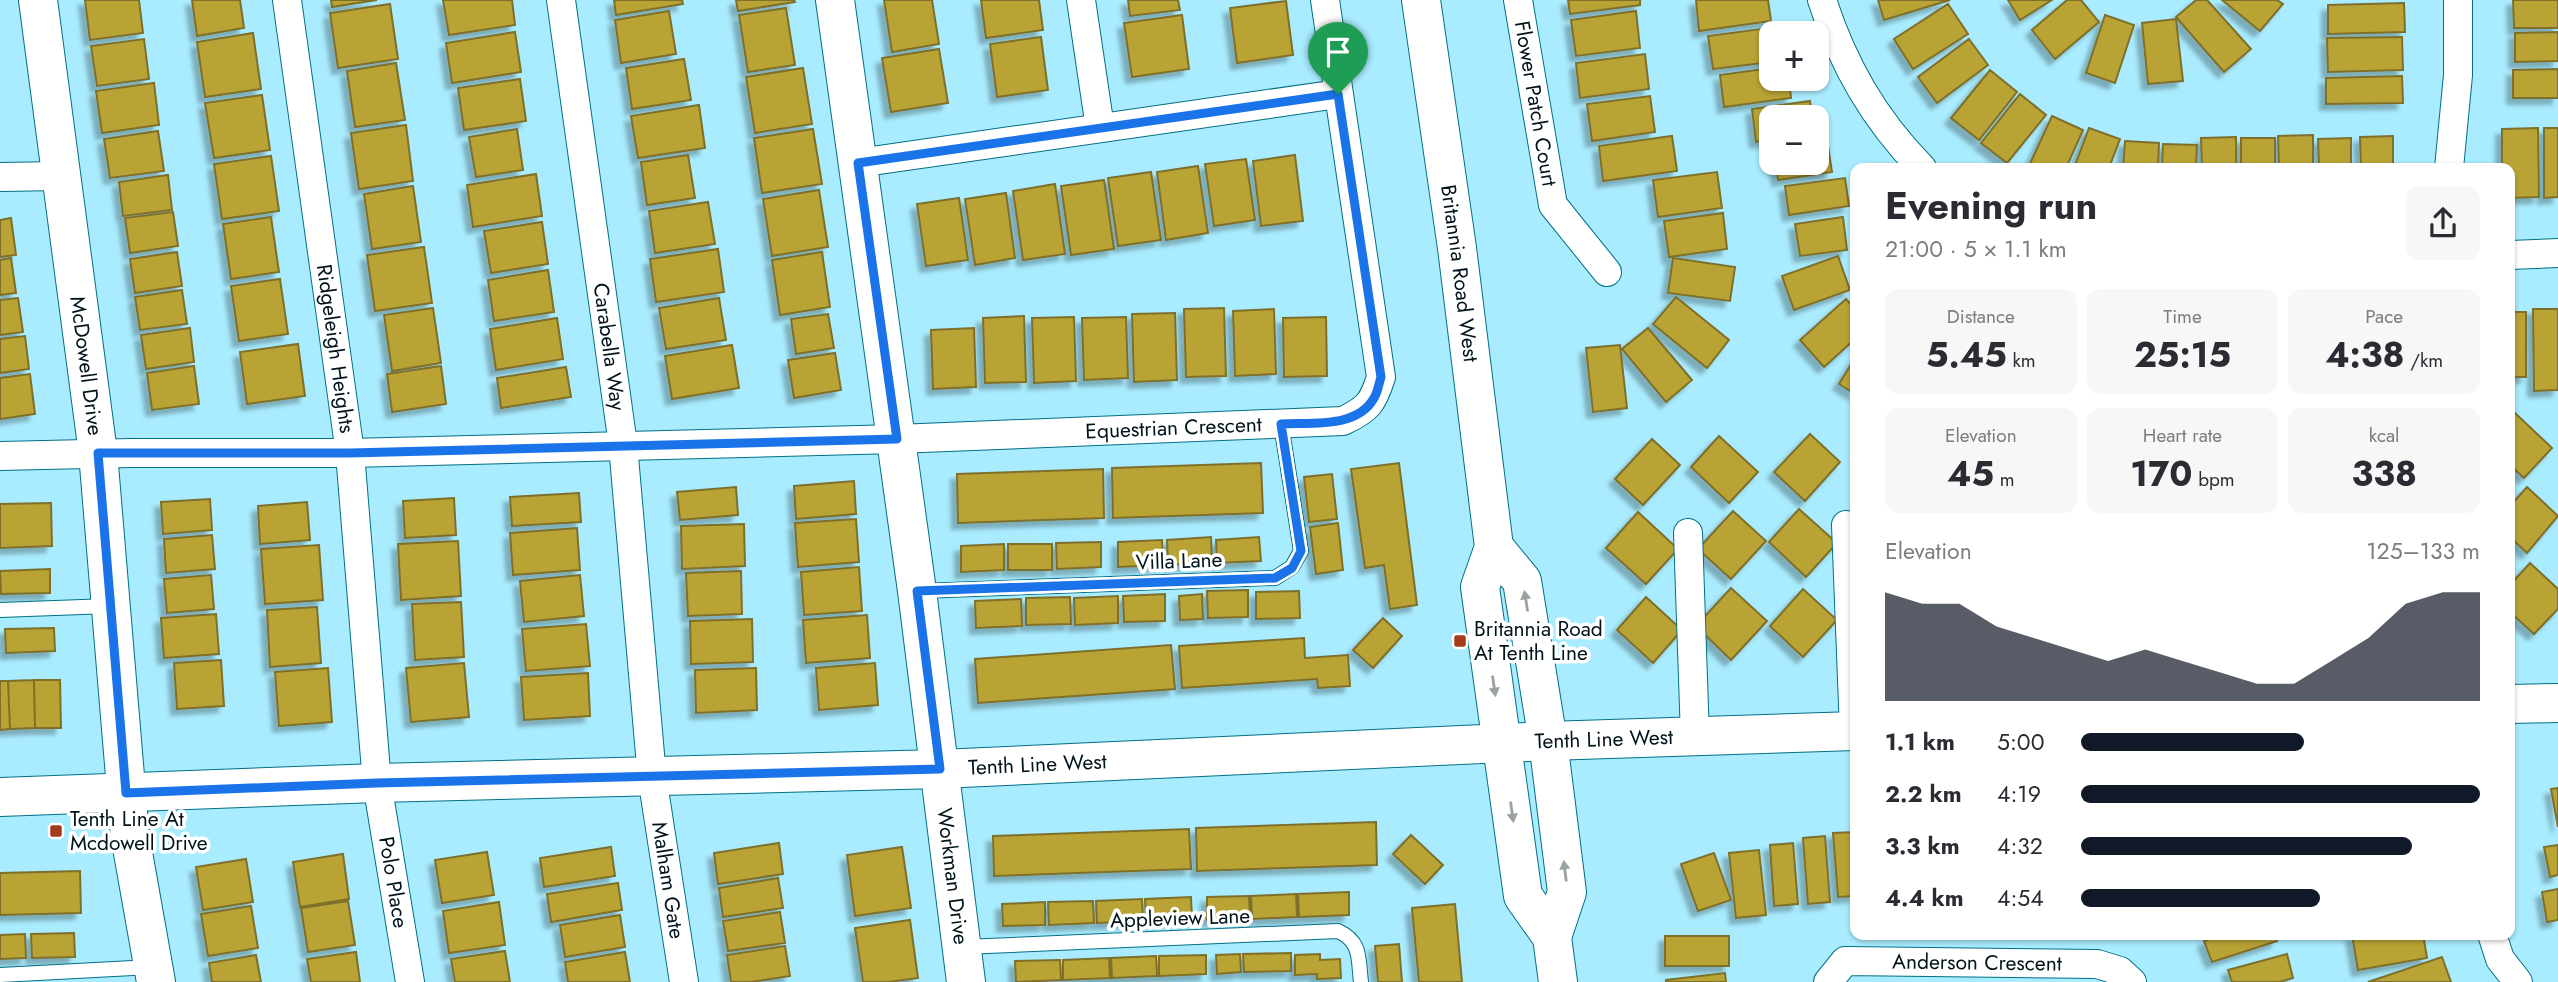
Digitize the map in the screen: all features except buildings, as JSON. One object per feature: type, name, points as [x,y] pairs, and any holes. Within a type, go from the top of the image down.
[{"type":"street","name":"McDowell Drive","points":[[38,0],[98,453],[130,836],[155,974]]},
{"type":"street","name":"Ridgeleigh Heights","points":[[287,0],[350,453],[377,783]]},
{"type":"street","name":"Carabella Way","points":[[561,0],[623,445],[652,778]]},
{"type":"street","name":"Workman Drive","points":[[835,0],[897,439],[964,965]]},
{"type":"street","points":[[1081,0],[1100,128]]},
{"type":"street","name":"Equestrian Crescent","points":[[0,456],[98,453],[350,453],[897,439],[1343,421],[1363,412],[1374,398],[1381,377],[1325,0]]},
{"type":"street","name":"Britannia Road West","points":[[1421,0],[1457,248],[1494,547],[1480,587],[1524,896],[1552,937]]},
{"type":"street","name":"Flower Patch Court","points":[[1518,0],[1553,205],[1606,272]]},
{"type":"street","points":[[1822,0],[1839,48],[1863,94],[1878,117],[1918,163]]},
{"type":"street","points":[[2449,163],[2458,75],[2458,0]]},
{"type":"street","points":[[858,163],[1338,94]]},
{"type":"street","points":[[0,177],[61,176]]},
{"type":"street","points":[[2515,255],[2558,253]]},
{"type":"street","name":"Tenth Line West","points":[[1846,525],[1850,628]]},
{"type":"street","name":"Tenth Line West","points":[[1688,533],[1695,737]]},
{"type":"street","name":"Britannia Road West","points":[[1494,547],[1522,581],[1548,741],[1567,892],[1552,937],[1558,982]]},
{"type":"street","points":[[2515,704],[2558,703]]},
{"type":"street","name":"Tenth Line West","points":[[0,797],[377,783],[940,769],[1548,741],[1850,731]]},
{"type":"street","name":"Malham Gate","points":[[652,778],[684,982]]},
{"type":"street","name":"Polo Place","points":[[377,783],[410,982]]},
{"type":"street","points":[[2494,940],[2500,959],[2518,982]]},
{"type":"street","name":"Anderson Crescent","points":[[1828,982],[1845,961],[2097,964],[2120,971],[2132,982]]},
{"type":"lane","name":"Villa Lane","points":[[917,591],[1275,578],[1292,568],[1301,551],[1281,424]]},
{"type":"lane","points":[[0,610],[110,606]]},
{"type":"lane","name":"Appleview Lane","points":[[964,965],[1338,931],[1348,935],[1356,943],[1361,982]]},
{"type":"lane","points":[[0,975],[155,974]]},
{"type":"place","name":"Britannia Road At Tenth Line","points":[[1460,641]]},
{"type":"place","name":"Tenth Line At Mcdowell Drive","points":[[56,831]]},
{"type":"route","points":[[1338,94],[1381,377],[1374,398],[1363,412],[1343,421],[1281,424],[1301,551],[1292,568],[1275,578],[917,591],[940,769],[377,783],[126,793],[98,453],[350,453],[897,439],[858,163],[1338,94]]}]
